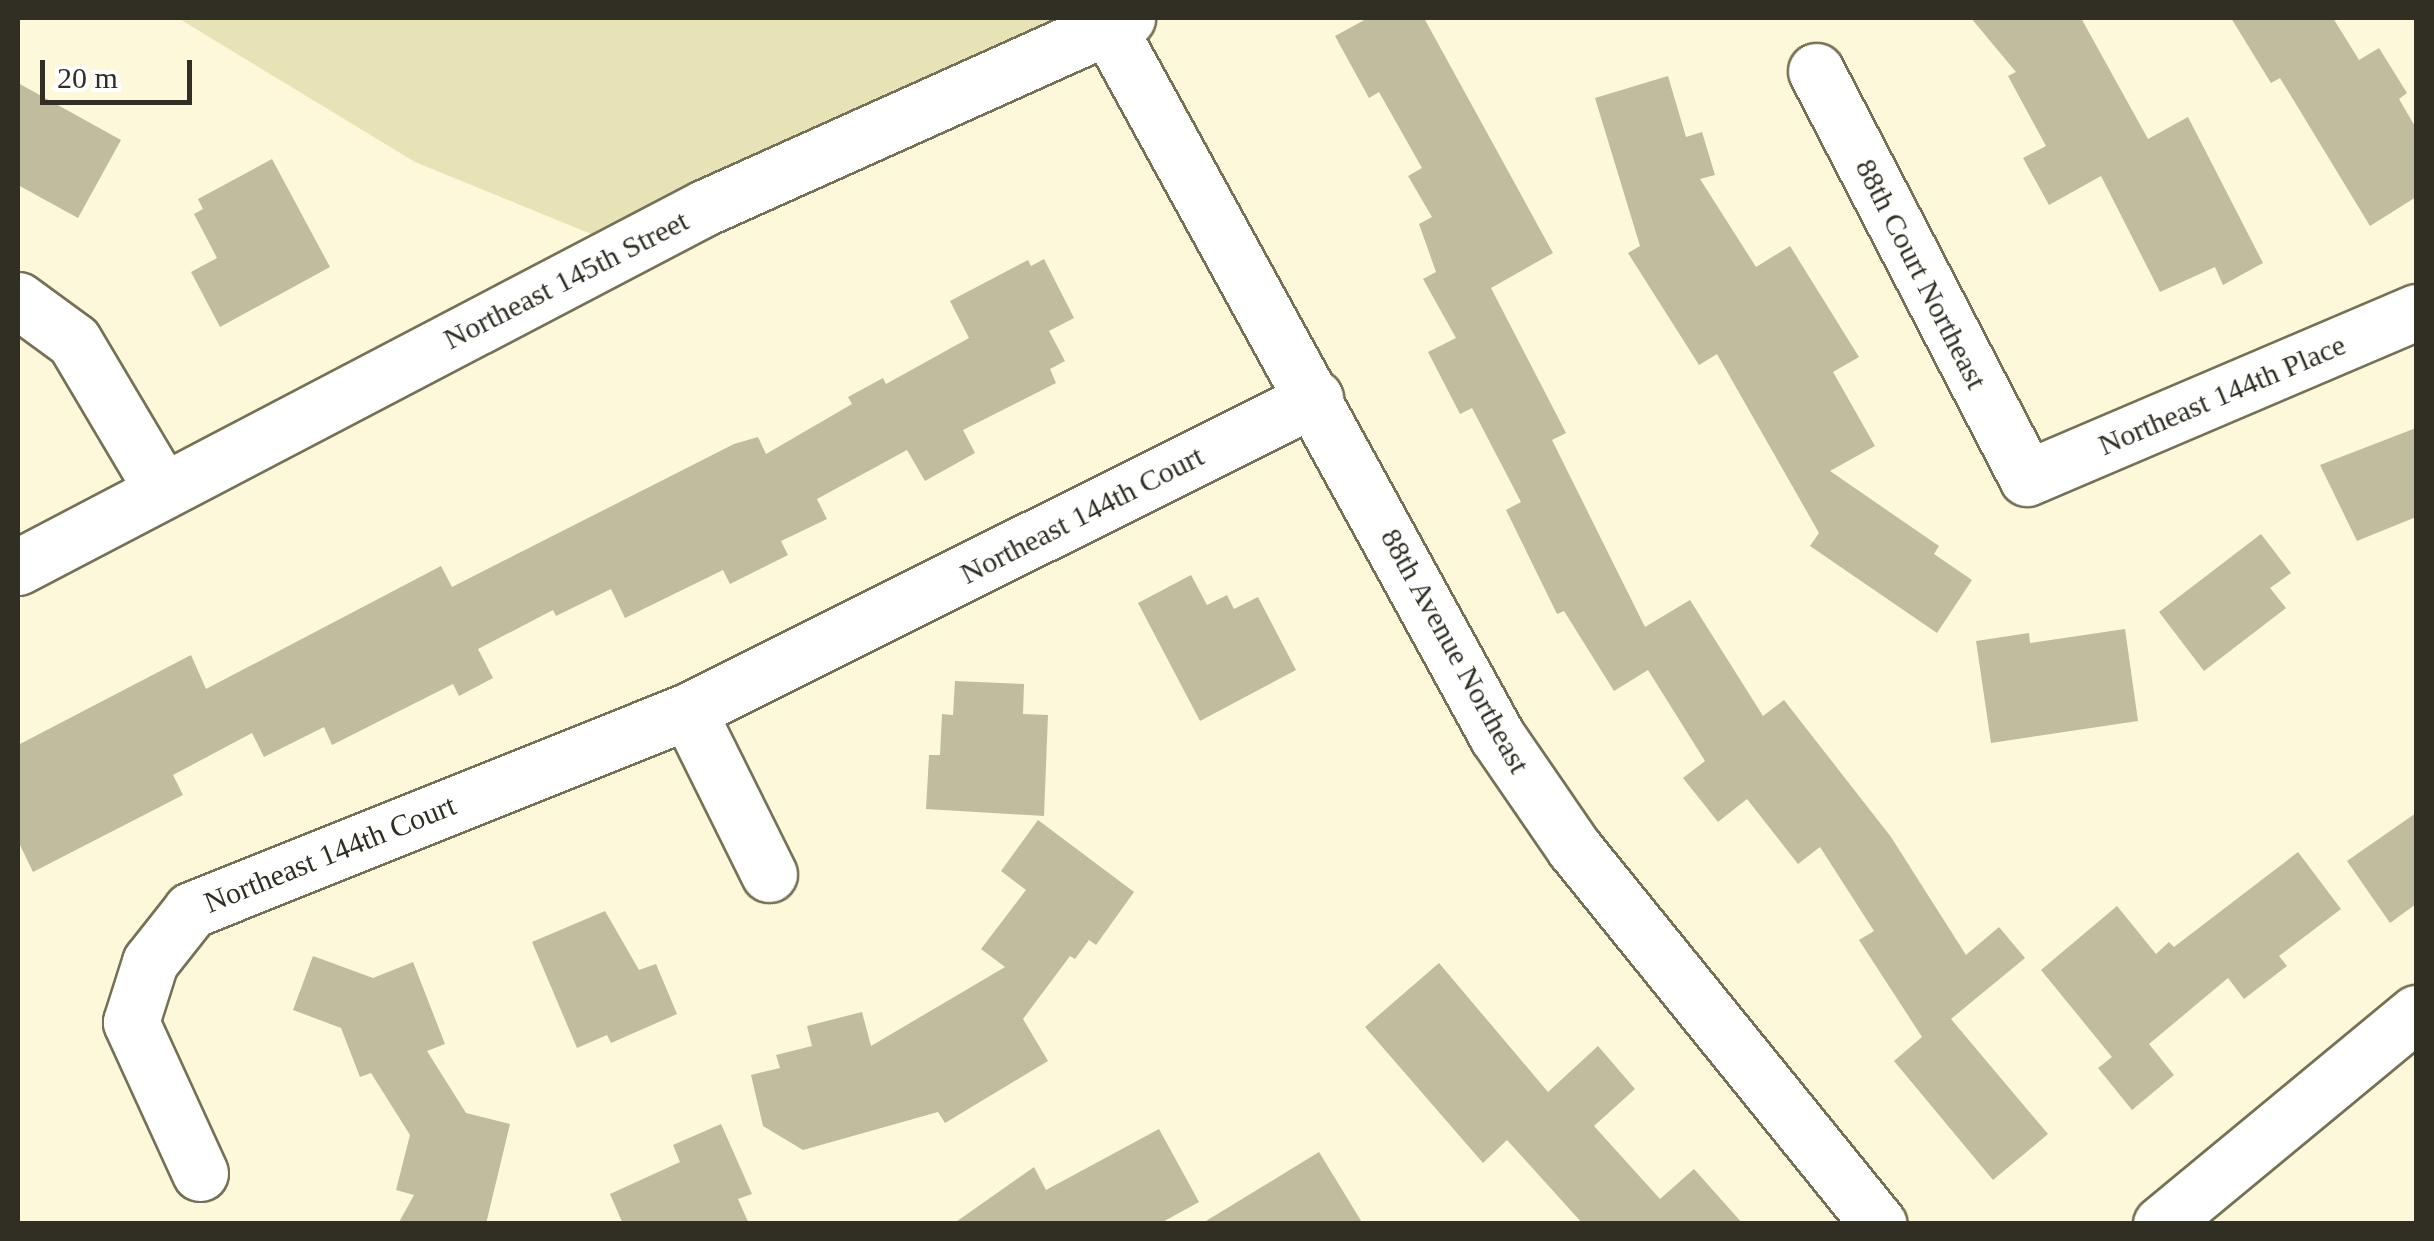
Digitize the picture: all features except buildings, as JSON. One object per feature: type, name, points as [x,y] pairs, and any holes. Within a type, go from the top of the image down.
[{"type":"street","name":"88th Avenue Northeast","points":[[1118,22],[1496,736],[1574,848],[1878,1224]]},
{"type":"street","name":"Northeast 145th Street","points":[[18,567],[704,208],[1118,22]]},
{"type":"street","name":"88th Court Northeast","points":[[1816,71],[2027,478]]},
{"type":"street","points":[[18,300],[74,341],[162,489]]},
{"type":"street","name":"Northeast 144th Place","points":[[2027,478],[2416,312]]},
{"type":"street","name":"Northeast 144th Court","points":[[200,1172],[130,1022],[150,962],[191,910],[688,712],[1315,398]]},
{"type":"street","points":[[688,712],[769,874]]},
{"type":"street","points":[[2161,1224],[2416,1013]]},
{"type":"shaded area","points":[[178,18],[1110,18],[628,249],[415,162]]}]
